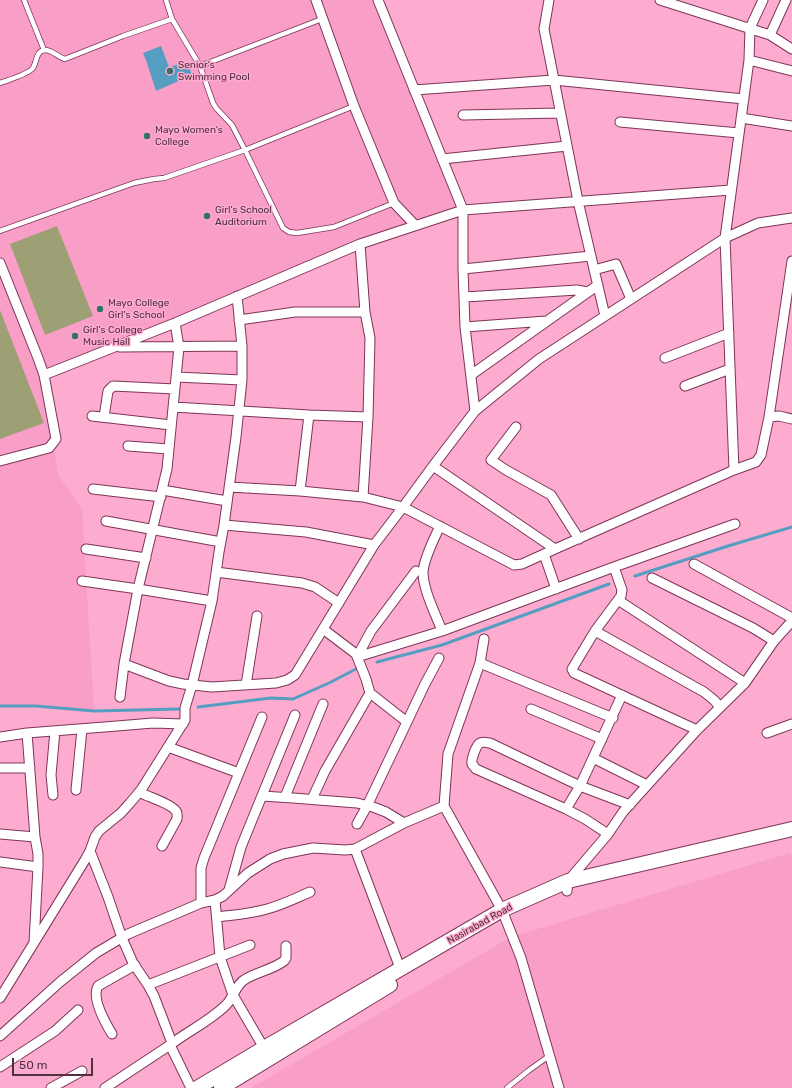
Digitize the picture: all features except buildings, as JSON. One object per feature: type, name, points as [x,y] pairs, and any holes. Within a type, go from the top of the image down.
[{"type":"highway","name":"Nasirabad Road","points":[[197,1088],[400,968],[503,914],[568,886],[790,835]]},
{"type":"highway","name":"Nasirabad Road","points":[[221,1088],[399,980],[503,914]]},
{"type":"street","points":[[316,0],[354,106],[394,202],[415,225]]},
{"type":"street","points":[[378,0],[463,210],[465,327],[475,411]]},
{"type":"street","points":[[549,0],[544,29],[578,201],[605,316]]},
{"type":"street","points":[[660,0],[750,28],[770,36],[792,48]]},
{"type":"street","points":[[734,470],[725,238],[749,60],[750,28],[763,0]]},
{"type":"street","points":[[770,36],[786,0]]},
{"type":"street","points":[[749,60],[792,71]]},
{"type":"street","points":[[414,90],[554,80],[744,99]]},
{"type":"street","points":[[463,115],[560,113]]},
{"type":"street","points":[[741,118],[792,126]]},
{"type":"street","points":[[620,122],[739,133]]},
{"type":"street","points":[[442,160],[567,146]]},
{"type":"street","points":[[44,375],[175,323],[360,244],[463,210],[731,190]]},
{"type":"street","points":[[124,664],[169,681],[212,687],[276,683],[287,680],[295,675],[374,544],[475,411],[539,359],[725,238],[758,223],[792,218]]},
{"type":"street","points":[[360,244],[365,312],[370,338],[368,417],[363,497]]},
{"type":"street","points":[[463,269],[591,256]]},
{"type":"street","points":[[229,487],[300,491],[363,497],[403,507],[514,565],[522,564],[734,470],[756,462],[761,455],[769,417],[792,261]]},
{"type":"street","points":[[0,263],[44,375],[56,439],[49,448],[0,461]]},
{"type":"street","points":[[594,270],[616,264],[631,299]]},
{"type":"street","points":[[471,376],[598,285]]},
{"type":"street","points":[[465,297],[577,290],[587,292]]},
{"type":"street","points":[[0,998],[90,851],[99,831],[139,792],[184,722],[185,708],[212,601],[239,411],[242,380],[242,346],[237,296]]},
{"type":"street","points":[[239,320],[294,312],[365,312]]},
{"type":"street","points":[[465,327],[546,321]]},
{"type":"street","points":[[120,697],[124,664],[138,589],[167,469],[179,347],[175,323]]},
{"type":"street","points":[[665,358],[728,333]]},
{"type":"street","points":[[114,347],[242,346]]},
{"type":"street","points":[[685,386],[730,369]]},
{"type":"street","points":[[176,377],[242,380]]},
{"type":"street","points":[[104,417],[108,391],[113,386],[175,389]]},
{"type":"street","points":[[173,406],[239,411],[368,417]]},
{"type":"street","points":[[300,491],[309,414]]},
{"type":"street","points":[[92,416],[171,425]]},
{"type":"street","points":[[769,417],[779,416],[792,419]]},
{"type":"street","points":[[516,427],[491,460],[551,495],[579,539]]},
{"type":"street","points":[[128,446],[169,448]]},
{"type":"street","points":[[433,466],[556,549]]},
{"type":"street","points":[[93,489],[161,493],[227,501]]},
{"type":"street","points":[[106,521],[221,542]]},
{"type":"street","points":[[359,660],[556,589],[615,570],[735,524]]},
{"type":"street","points":[[224,525],[306,532],[374,544]]},
{"type":"street","points":[[440,526],[426,560],[423,572],[431,603],[442,631]]},
{"type":"street","points":[[86,549],[146,558]]},
{"type":"street","points":[[544,554],[556,589]]},
{"type":"street","points":[[694,564],[791,622]]},
{"type":"street","points":[[615,570],[622,590],[621,596],[595,631],[572,671],[698,730]]},
{"type":"street","points":[[359,660],[371,631],[416,571]]},
{"type":"street","points":[[216,572],[302,583],[315,587],[338,603]]},
{"type":"street","points":[[652,578],[753,628],[774,641]]},
{"type":"street","points":[[82,581],[212,601]]},
{"type":"street","points":[[618,600],[745,683]]},
{"type":"street","points":[[246,685],[257,616]]},
{"type":"street","points":[[791,622],[792,635]]},
{"type":"street","points":[[568,886],[623,812],[698,730],[745,683],[774,641],[791,622]]},
{"type":"street","points":[[323,629],[356,654],[370,693],[407,722]]},
{"type":"street","points":[[595,631],[704,692],[720,707]]},
{"type":"street","points":[[484,639],[480,663],[448,754],[444,806],[503,914],[521,958],[559,1088]]},
{"type":"street","points":[[357,824],[439,658]]},
{"type":"street","points":[[480,663],[613,718]]},
{"type":"street","points":[[312,799],[370,693]]},
{"type":"street","points":[[566,808],[580,786],[592,758],[613,718],[622,695]]},
{"type":"street","points":[[285,797],[323,704]]},
{"type":"street","points":[[531,709],[602,739]]},
{"type":"street","points":[[229,891],[241,847],[295,716]]},
{"type":"street","points":[[201,903],[201,868],[204,858],[262,717]]},
{"type":"street","points":[[0,737],[27,733],[184,722]]},
{"type":"street","points":[[767,733],[792,724]]},
{"type":"street","points":[[76,790],[82,729]]},
{"type":"street","points":[[53,795],[51,775],[55,731]]},
{"type":"street","points":[[27,733],[35,837],[38,854],[34,944]]},
{"type":"street","points":[[608,834],[566,808],[476,769],[472,764],[472,760],[477,745],[485,742],[490,743],[580,786],[630,805]]},
{"type":"street","points":[[168,748],[238,773]]},
{"type":"street","points":[[592,758],[648,785]]},
{"type":"street","points":[[0,768],[30,768]]},
{"type":"street","points":[[139,792],[171,806],[176,810],[178,815],[177,819],[162,846]]},
{"type":"street","points":[[262,796],[357,803],[386,812],[404,823]]},
{"type":"street","points":[[0,1036],[60,982],[96,953],[155,922],[201,903],[215,900],[223,896],[248,873],[270,859],[283,854],[313,848],[345,850],[355,849],[404,823],[444,806]]},
{"type":"street","points":[[0,834],[35,837]]},
{"type":"street","points":[[355,849],[400,968]]},
{"type":"street","points":[[90,851],[122,938],[128,952],[148,985],[160,1012],[171,1044],[191,1088]]},
{"type":"street","points":[[0,862],[38,866]]},
{"type":"street","points":[[217,917],[265,910],[310,892]]},
{"type":"street","points":[[215,900],[220,957],[233,995],[264,1048]]},
{"type":"street","points":[[148,985],[250,945]]},
{"type":"street","points":[[105,1088],[216,1014],[227,1004],[238,985],[244,980],[284,961],[286,958],[286,946]]},
{"type":"street","points":[[112,1034],[106,1024],[98,1004],[96,989],[98,986],[136,965]]},
{"type":"street","points":[[0,1067],[55,1031],[78,1010]]},
{"type":"street","points":[[51,1088],[82,1071]]},
{"type":"lane","points":[[24,0],[44,50],[65,59],[123,36],[172,19]]},
{"type":"lane","points":[[166,0],[172,19],[200,66],[216,108],[232,125],[283,228],[289,232],[297,233],[334,227],[394,202]]},
{"type":"lane","points":[[200,66],[322,19]]},
{"type":"lane","points":[[0,83],[28,72],[33,68],[39,53],[44,50]]},
{"type":"lane","points":[[0,231],[127,186],[149,180],[164,178],[245,150],[354,106]]},
{"type":"lane","points":[[506,1088],[549,1056]]},
{"type":"shaded area","name":"Mayo College Girl's School","points":[[0,0],[378,0],[463,210],[360,244],[42,375],[58,475],[82,509],[94,711],[36,706],[0,706]]},
{"type":"shaded area","points":[[790,853],[792,857],[792,1088],[251,1088],[511,937]]},
{"type":"green space","points":[[57,226],[93,316],[45,335],[10,244]]},
{"type":"green space","points":[[0,310],[44,423],[0,439]]},
{"type":"water","name":"Senior's Swimming Pool","points":[[161,46],[169,67],[187,62],[192,75],[156,91],[143,53]]},
{"type":"waterway","points":[[635,576],[792,527]]},
{"type":"waterway","points":[[377,662],[442,645],[609,584]]},
{"type":"waterway","points":[[198,707],[271,698],[293,699],[356,669]]},
{"type":"waterway","points":[[0,706],[36,706],[94,711],[180,709]]},
{"type":"place","name":"Senior's Swimming Pool","points":[[170,71]]},
{"type":"place","name":"Mayo Women's College","points":[[147,136]]},
{"type":"place","name":"Girl's School Auditorium","points":[[207,216]]},
{"type":"place","name":"Mayo College Girl's School","points":[[100,309]]},
{"type":"place","name":"Girl's College Music Hall","points":[[75,336]]}]
